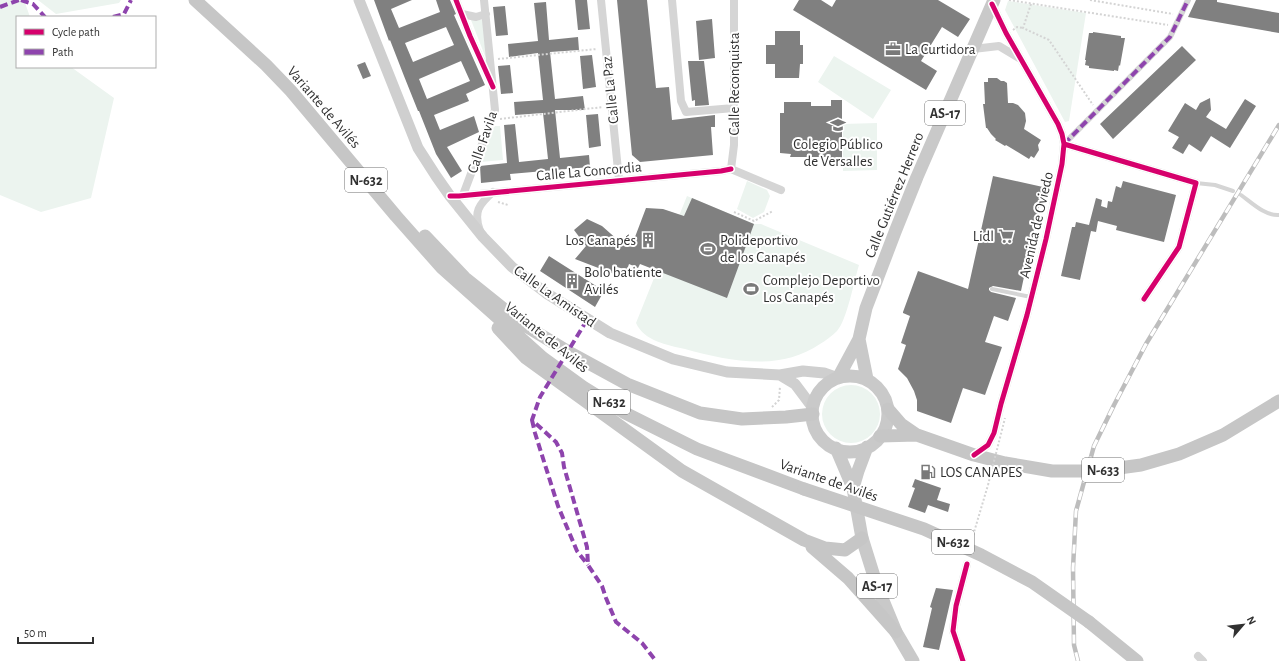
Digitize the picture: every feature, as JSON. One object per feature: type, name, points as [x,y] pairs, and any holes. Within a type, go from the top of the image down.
[{"type":"highway","name":"Variante de Avilés","points":[[195,0],[266,65],[291,91],[396,216],[442,268],[543,358],[583,387],[625,413],[697,449],[804,489],[924,529],[981,555],[1032,582],[1089,622],[1137,661]]},
{"type":"highway","points":[[291,91],[352,152],[410,220],[465,278],[521,323],[572,354],[627,384],[700,413],[742,419],[786,417],[813,411]]},
{"type":"highway","points":[[442,268],[526,358],[682,471],[804,540],[825,548],[845,550],[862,538]]},
{"type":"highway","name":"N-633","points":[[888,409],[901,424],[917,435],[974,455],[1005,463],[1052,472],[1097,471],[1141,465],[1179,454],[1223,435],[1279,401]]},
{"type":"highway","name":"N-633","points":[[880,436],[917,435]]},
{"type":"highway","points":[[804,540],[848,578],[896,632]]},
{"type":"main road","name":"Calle La Amistad","points":[[359,0],[418,148],[450,196],[482,237],[512,267],[546,293],[610,333],[673,359],[727,372],[780,375],[803,371],[824,373],[838,378]]},
{"type":"main road","name":"Calle Gutiérrez Herrero","points":[[859,339],[866,308],[895,232],[917,177],[993,2]]},
{"type":"main road","name":"AS-17","points":[[813,411],[817,396],[825,386],[838,378],[859,339]]},
{"type":"main road","name":"AS-17","points":[[859,339],[867,380]]},
{"type":"main road","points":[[780,375],[795,384],[813,411],[814,421],[820,436],[830,445],[848,451],[867,448]]},
{"type":"main road","points":[[838,378],[855,376],[867,380],[877,386],[884,396],[888,409]]},
{"type":"main road","name":"AS-17","points":[[853,488],[867,448],[880,436],[886,425],[888,409]]},
{"type":"main road","name":"AS-17","points":[[836,448],[853,488],[862,538],[877,586],[896,632],[913,661]]},
{"type":"street","name":"Calle Favila","points":[[456,0],[493,87]]},
{"type":"street","name":"Calle Favila","points":[[463,195],[495,110],[484,0]]},
{"type":"street","name":"Calle La Paz","points":[[601,0],[620,180]]},
{"type":"street","points":[[672,0],[681,101],[686,112],[734,108]]},
{"type":"street","name":"Calle Reconquista","points":[[731,169],[734,144],[734,0]]},
{"type":"street","points":[[1144,299],[1179,247],[1196,183],[1064,144],[1170,38],[1188,0]]},
{"type":"street","name":"Avenida de Oviedo","points":[[974,455],[988,445],[994,433],[1031,297],[1058,184],[1064,144],[1058,124],[1006,33],[993,2]]},
{"type":"street","points":[[462,14],[476,17],[486,14]]},
{"type":"street","name":"Avenida de Oviedo","points":[[973,49],[999,46],[1021,59]]},
{"type":"street","name":"Calle La Concordia","points":[[450,196],[731,169]]},
{"type":"street","points":[[731,169],[781,190]]},
{"type":"street","points":[[482,237],[477,221],[477,211],[484,199],[493,192]]},
{"type":"street","points":[[963,661],[953,632],[956,606],[967,564]]},
{"type":"lane","points":[[1196,183],[1214,185],[1233,191]]},
{"type":"lane","points":[[1241,195],[1264,212],[1279,215]]},
{"type":"lane","points":[[992,289],[1031,297]]},
{"type":"path","points":[[1009,0],[1175,26]]},
{"type":"path","points":[[1090,0],[1180,16]]},
{"type":"path","points":[[1031,4],[1023,28],[1050,40],[1097,110]]},
{"type":"path","points":[[490,60],[606,48]]},
{"type":"path","points":[[492,120],[612,106]]},
{"type":"path","points":[[734,212],[754,221],[773,211]]},
{"type":"path","points":[[768,410],[779,400],[780,375]]},
{"type":"path","points":[[972,542],[1005,418]]},
{"type":"shaded area","points":[[0,0],[24,0],[30,16],[16,16],[16,68],[72,68],[114,98],[91,198],[41,212],[0,195]]},
{"type":"shaded area","points":[[38,0],[121,0],[119,3],[56,14]]},
{"type":"shaded area","points":[[1008,1],[1086,13],[1069,121],[1065,122],[1005,10]]},
{"type":"shaded area","points":[[471,20],[483,20],[486,57],[485,56]]},
{"type":"shaded area","points":[[834,56],[891,90],[873,119],[818,82]]},
{"type":"shaded area","points":[[877,123],[877,170],[843,171],[843,124]]},
{"type":"shaded area","points":[[494,126],[500,126],[503,160],[480,162]]},
{"type":"shaded area","points":[[747,181],[767,190],[770,196],[764,212],[753,218],[737,209]]},
{"type":"shaded area","name":"Complejo Deportivo Los Canapés","points":[[687,196],[754,224],[761,224],[859,265],[847,310],[841,326],[837,331],[831,337],[804,353],[788,358],[754,362],[719,357],[671,346],[650,338],[644,334],[636,323]]},
{"type":"shaded area","points":[[845,385],[857,385],[872,393],[880,408],[880,420],[872,435],[857,443],[845,443],[830,435],[822,420],[822,408],[830,393]]},
{"type":"building","points":[[374,0],[412,0],[391,9],[399,28],[440,12],[436,0],[450,0],[456,14],[454,15],[485,85],[466,94],[469,101],[434,115],[440,130],[474,116],[479,132],[447,147],[462,171],[451,178],[436,154],[390,40],[389,41]],"holes":[[[446,27],[454,45],[413,62],[405,43]],[[461,61],[470,81],[427,99],[419,79]]]},
{"type":"building","points":[[575,0],[587,0],[590,29],[578,30]]},
{"type":"building","points":[[617,0],[647,0],[656,88],[669,87],[672,120],[715,115],[715,127],[711,127],[713,155],[640,162],[632,155]]},
{"type":"building","name":"La Curtidora","points":[[799,0],[821,0],[832,7],[836,0],[938,0],[970,19],[958,37],[942,27],[921,61],[937,71],[926,90],[793,10]]},
{"type":"building","points":[[1196,0],[1217,0],[1217,2],[1279,13],[1279,33],[1188,17]]},
{"type":"building","points":[[546,2],[549,40],[578,37],[579,50],[550,52],[555,99],[583,96],[585,110],[555,110],[560,158],[589,155],[590,167],[510,174],[511,180],[481,183],[480,166],[507,163],[504,125],[515,124],[519,162],[548,159],[543,113],[515,115],[514,102],[543,100],[538,53],[509,57],[508,44],[538,41],[534,3]]},
{"type":"building","points":[[505,6],[508,35],[496,36],[493,7]]},
{"type":"building","points":[[712,19],[715,58],[699,60],[696,21]]},
{"type":"building","points":[[775,31],[800,31],[800,45],[803,45],[803,64],[800,64],[799,78],[775,78],[775,64],[766,64],[766,45],[775,45]]},
{"type":"building","points":[[1093,32],[1121,36],[1121,38],[1125,38],[1118,71],[1089,68],[1089,66],[1085,65],[1089,33]]},
{"type":"building","points":[[1182,46],[1196,60],[1113,139],[1100,124]]},
{"type":"building","points":[[592,55],[596,87],[583,89],[580,56]]},
{"type":"building","points":[[688,61],[704,61],[709,105],[695,106],[695,100],[692,101]]},
{"type":"building","points":[[365,62],[371,76],[363,79],[357,65]]},
{"type":"building","points":[[510,65],[513,93],[501,94],[498,66]]},
{"type":"building","points":[[988,78],[997,78],[1007,83],[1008,103],[1018,105],[1025,113],[1026,121],[1024,129],[1041,140],[1038,145],[1039,150],[1034,158],[1031,156],[1029,159],[995,140],[996,139],[986,128],[983,104],[985,104],[984,82],[988,82]]},
{"type":"building","points":[[1210,98],[1211,110],[1206,117],[1226,129],[1245,99],[1256,106],[1230,148],[1211,136],[1201,152],[1189,144],[1183,154],[1172,148],[1179,137],[1168,131],[1185,103],[1196,110],[1200,103]]},
{"type":"building","points":[[831,100],[842,100],[842,160],[830,160],[830,157],[790,157],[791,154],[780,153],[780,113],[784,113],[784,102],[811,102],[811,106],[831,106]]},
{"type":"building","points":[[598,114],[601,146],[589,148],[586,115]]},
{"type":"building","points":[[993,176],[1043,187],[1021,291],[993,286],[989,288],[991,292],[1016,298],[1008,321],[994,316],[985,342],[1002,347],[985,395],[963,388],[951,423],[917,411],[917,400],[914,391],[907,378],[898,369],[906,345],[901,343],[910,316],[903,312],[918,271],[968,289]]},
{"type":"building","points":[[1123,181],[1176,195],[1164,242],[1116,230],[1117,226],[1098,221],[1096,232],[1091,231],[1080,280],[1061,276],[1072,227],[1075,227],[1076,222],[1089,225],[1096,198],[1102,200],[1101,206],[1107,208],[1108,201],[1112,202],[1116,186],[1121,188]]},
{"type":"building","points":[[692,198],[754,224],[727,298],[640,264],[638,268],[629,264],[627,270],[617,267],[614,274],[575,259],[586,246],[574,230],[587,219],[602,226],[619,241],[635,237],[646,208],[663,209],[684,216]]},
{"type":"building","name":"Bolo batiente Avilés","points":[[549,256],[604,291],[595,307],[540,271]]},
{"type":"building","points":[[915,479],[941,488],[937,500],[950,504],[948,512],[928,505],[925,513],[908,507],[915,488],[912,487]]},
{"type":"building","points":[[936,588],[953,590],[939,650],[923,647],[932,608],[930,607]]},
{"type":"railway","points":[[1078,661],[1074,645],[1073,568],[1076,511],[1094,446],[1146,344],[1279,125]]},
{"type":"marked path","points":[[0,7],[19,0]]},
{"type":"marked path","points":[[21,0],[33,4],[44,16]]},
{"type":"marked path","points":[[117,16],[124,14],[131,0]]},
{"type":"marked path","points":[[1064,144],[1170,37],[1188,0]]},
{"type":"marked path","points":[[587,320],[540,397],[532,420],[556,442],[562,453],[564,467],[587,547],[588,565],[602,586],[616,622],[642,643],[656,661]]},
{"type":"marked path","points":[[532,420],[558,506],[577,551],[588,565]]},
{"type":"cycle path","points":[[456,0],[470,36],[493,87]]},
{"type":"cycle path","points":[[974,455],[988,445],[994,433],[1027,315],[1046,239],[1062,164],[1064,144],[1058,124],[1006,33],[992,4]]},
{"type":"cycle path","points":[[1064,144],[1196,183],[1179,247],[1144,299]]},
{"type":"cycle path","points":[[450,196],[731,169]]},
{"type":"cycle path","points":[[963,661],[953,631],[956,606],[967,564]]},
{"type":"place","name":"La Curtidora","points":[[893,49]]},
{"type":"place","name":"Colegio Público de Versalles","points":[[838,125]]},
{"type":"place","name":"Lidl","points":[[1006,236]]},
{"type":"place","name":"Los Canapés","points":[[648,240]]},
{"type":"place","name":"Polideportivo de los Canapés","points":[[708,249]]},
{"type":"place","name":"Bolo batiente Avilés","points":[[572,281]]},
{"type":"place","name":"Complejo Deportivo Los Canapés","points":[[751,289]]},
{"type":"place","name":"LOS CANAPES","points":[[928,472]]}]
